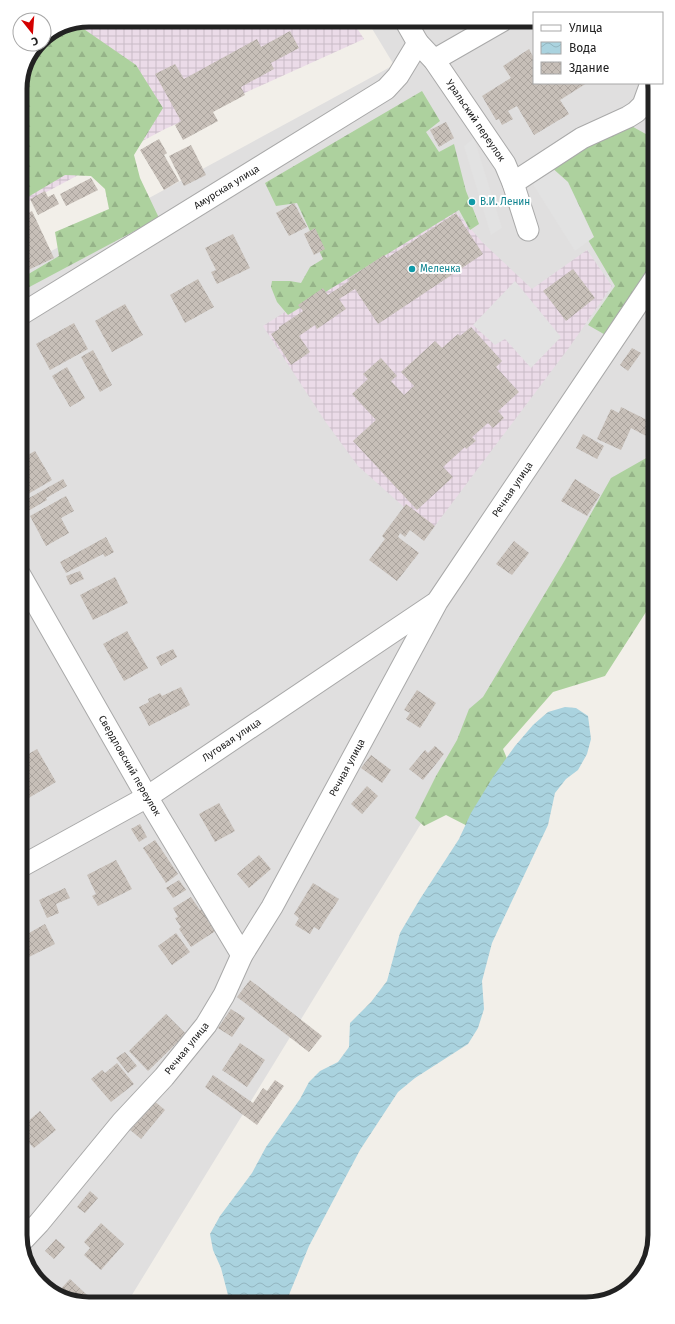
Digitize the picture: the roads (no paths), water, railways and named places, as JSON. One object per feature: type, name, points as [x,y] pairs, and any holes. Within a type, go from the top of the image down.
[{"type":"street","name":"Уральский переулок","points":[[409,27],[418,43],[434,60],[505,164],[513,183],[528,230]]},
{"type":"street","points":[[434,60],[492,27]]},
{"type":"street","name":"Амурская улица","points":[[27,311],[386,89],[398,76],[418,43]]},
{"type":"street","points":[[513,183],[582,138],[636,112],[643,105],[648,91]]},
{"type":"street","name":"Речная улица","points":[[27,1236],[122,1122],[164,1076],[206,1025],[224,995],[242,955],[272,907],[437,602],[648,288]]},
{"type":"street","name":"Свердловский переулок","points":[[27,587],[147,797],[242,955]]},
{"type":"street","name":"Луговая улица","points":[[27,863],[147,797],[437,602]]},
{"type":"water","points":[[565,707],[576,708],[588,716],[591,739],[587,754],[578,770],[566,779],[555,793],[548,825],[492,943],[482,981],[484,1009],[478,1028],[468,1044],[415,1078],[398,1092],[360,1150],[309,1246],[288,1297],[228,1297],[221,1268],[213,1250],[210,1234],[220,1216],[252,1173],[266,1147],[300,1099],[309,1082],[320,1071],[338,1062],[349,1047],[350,1023],[371,1002],[387,981],[400,933],[459,839],[471,813],[493,777],[515,746],[533,725],[548,712]]},
{"type":"place","name":"В.И. Ленин","points":[[472,202]]},
{"type":"place","name":"Меленка","points":[[412,269]]}]
